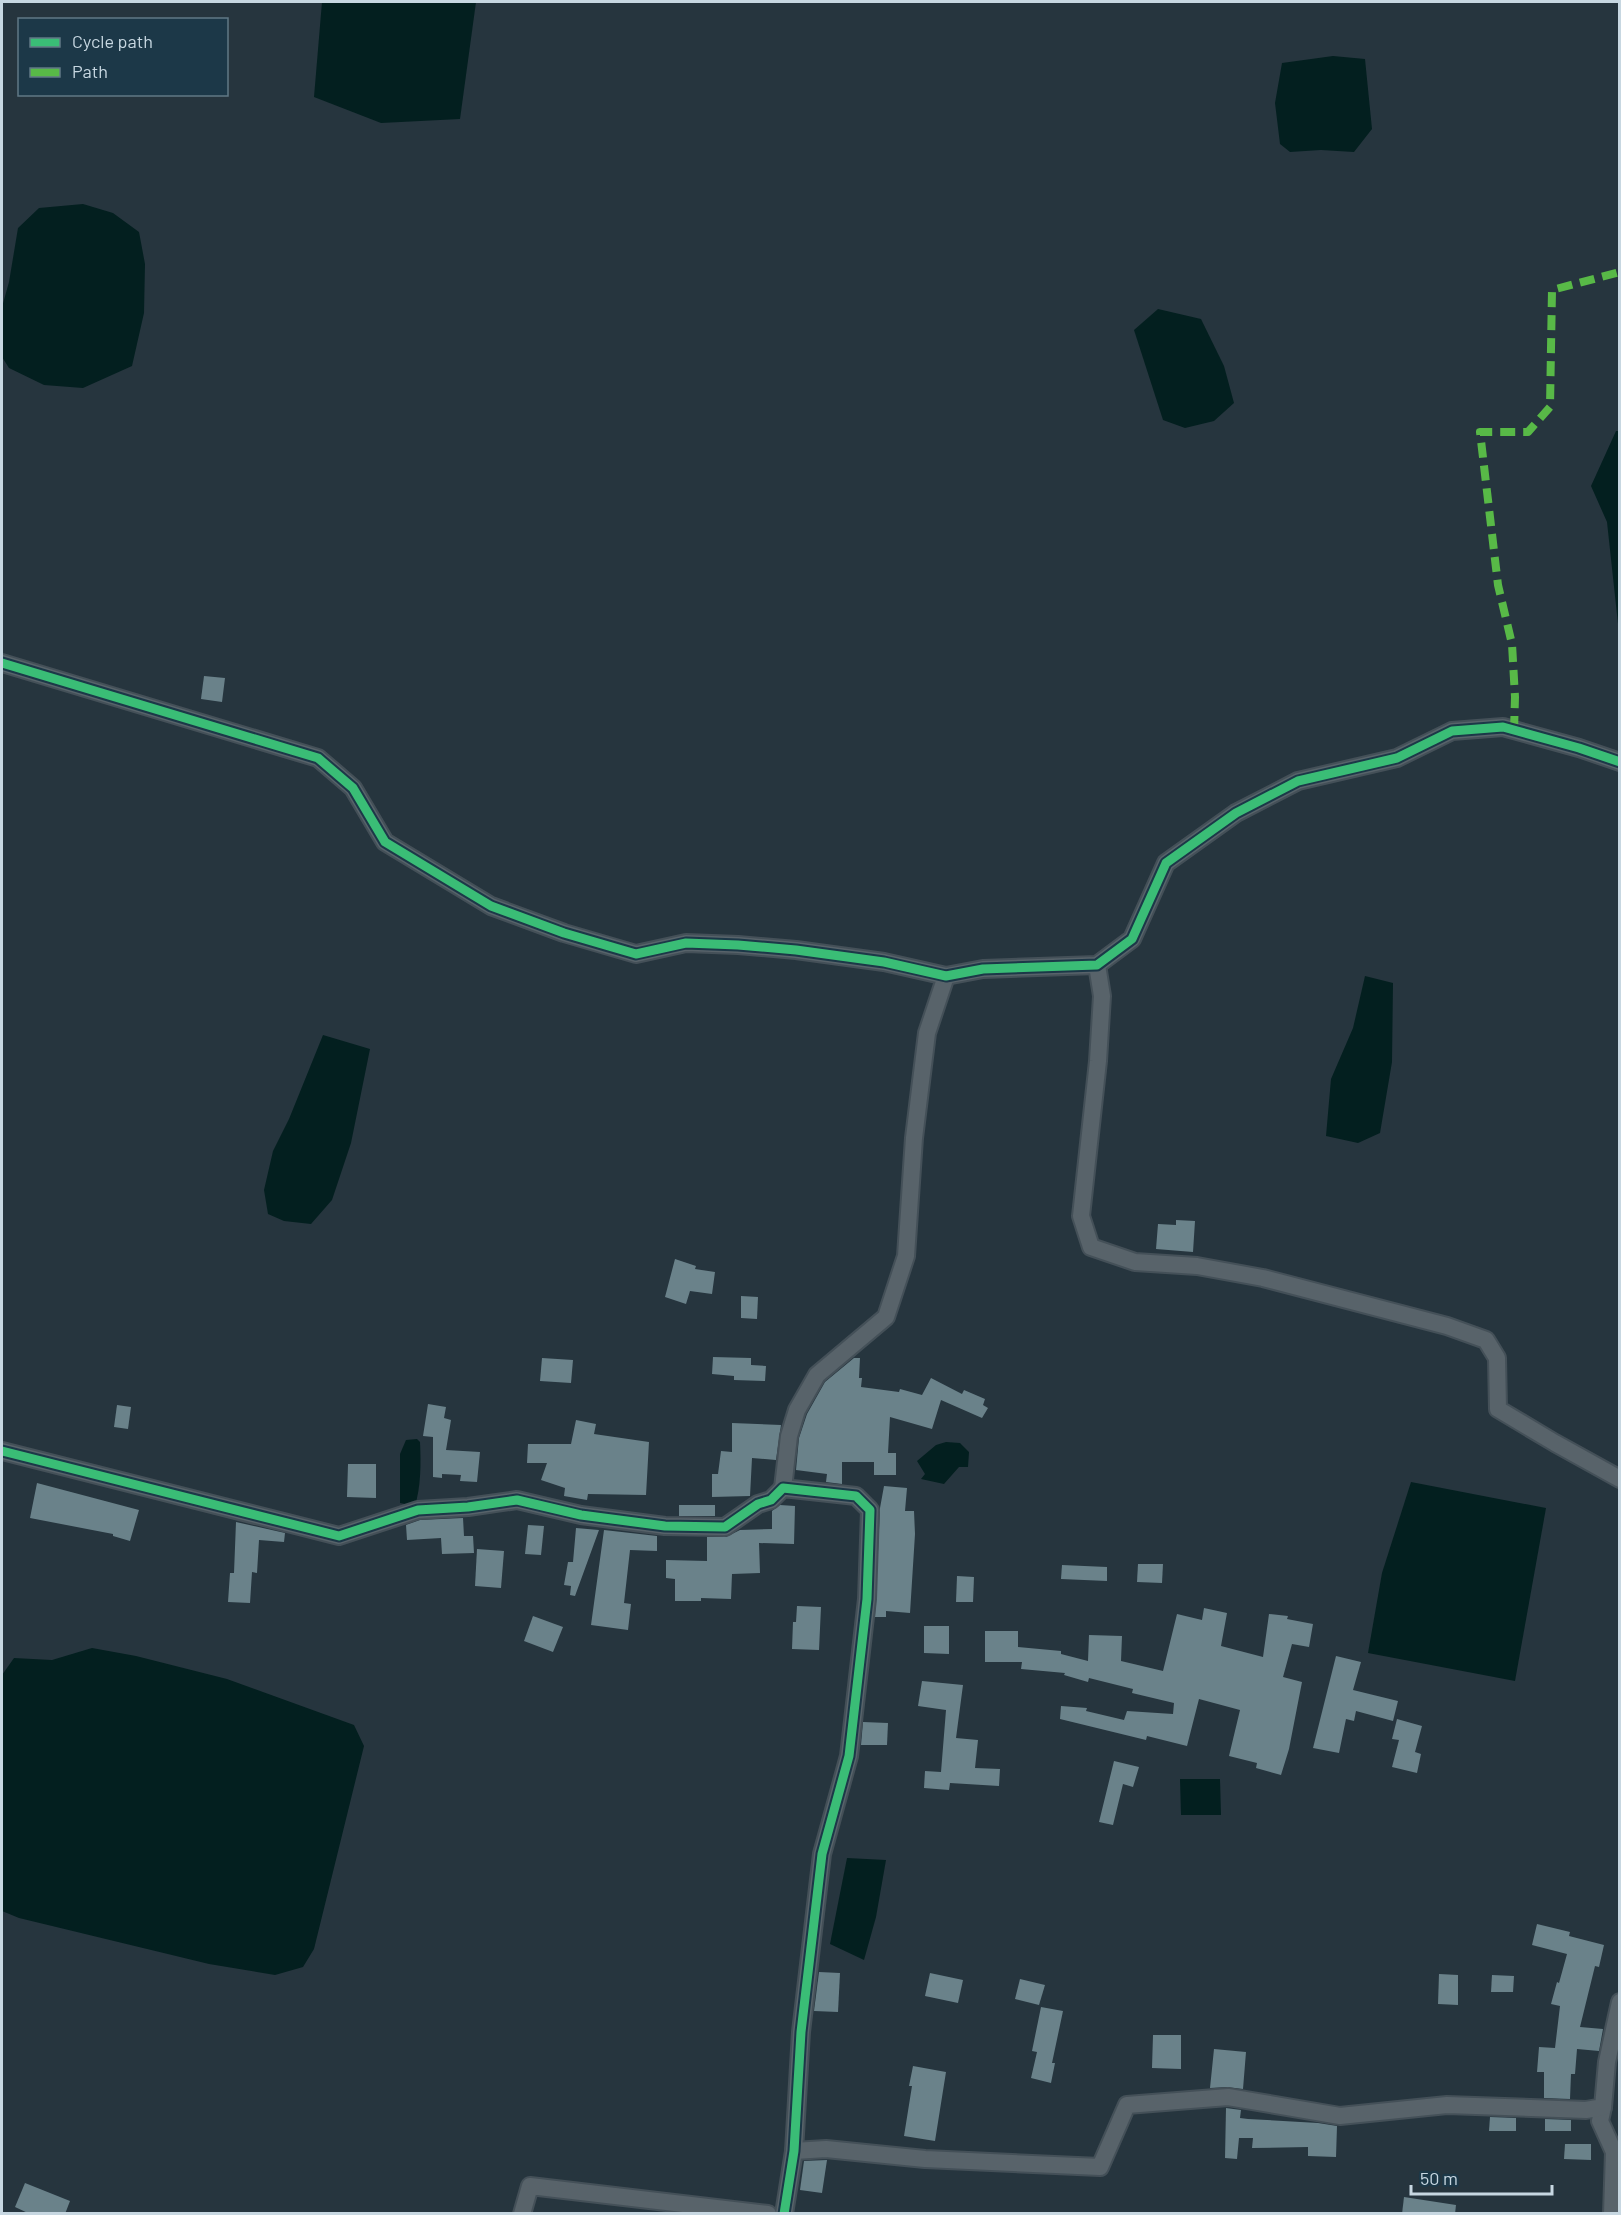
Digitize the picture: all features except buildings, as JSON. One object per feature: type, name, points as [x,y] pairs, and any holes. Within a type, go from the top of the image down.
[{"type":"street","points":[[2,663],[318,758],[353,788],[385,842],[491,906],[564,933],[636,954],[686,943],[738,945],[884,962],[946,976],[983,969],[1097,965],[1132,939],[1166,863],[1236,813],[1298,781],[1397,758],[1452,730],[1503,727],[1620,762]]},
{"type":"street","points":[[1097,965],[1102,996],[1098,1061],[1081,1216],[1091,1247],[1135,1262],[1197,1266],[1263,1278],[1447,1326],[1486,1340],[1497,1358],[1498,1409],[1620,1479]]},
{"type":"street","points":[[2,1451],[339,1536],[418,1510],[468,1507],[517,1500],[581,1515],[664,1526],[724,1527],[758,1504],[771,1500],[783,1488],[789,1436],[797,1410],[817,1376],[886,1317],[906,1256],[914,1138],[927,1033],[946,976]]},
{"type":"street","points":[[783,1488],[856,1496],[870,1510],[867,1599],[850,1745],[822,1854],[801,2032],[794,2151],[784,2214]]},
{"type":"street","points":[[1612,2214],[1614,2152],[1600,2121],[1607,2062],[1620,2002]]},
{"type":"street","points":[[794,2151],[826,2149],[925,2159],[1100,2167],[1126,2105],[1228,2097],[1340,2116],[1447,2105],[1586,2110],[1603,2107]]},
{"type":"street","points":[[522,2214],[530,2186],[768,2214]]},
{"type":"shaded area","points":[[322,2],[476,2],[460,119],[381,123],[314,97]]},
{"type":"shaded area","points":[[1333,56],[1365,59],[1372,129],[1354,152],[1321,150],[1290,152],[1280,144],[1275,103],[1282,63]]},
{"type":"shaded area","points":[[83,204],[113,213],[139,232],[145,264],[144,313],[132,366],[83,388],[44,385],[9,368],[2,357],[2,307],[9,282],[18,228],[39,208]]},
{"type":"shaded area","points":[[1158,309],[1201,319],[1224,366],[1234,403],[1214,421],[1185,428],[1163,420],[1134,330]]},
{"type":"shaded area","points":[[1616,431],[1619,431],[1619,633],[1607,522],[1591,486]]},
{"type":"shaded area","points":[[1365,976],[1393,983],[1392,1062],[1380,1133],[1358,1143],[1326,1136],[1331,1079],[1353,1028]]},
{"type":"shaded area","points":[[323,1035],[370,1049],[351,1143],[332,1200],[311,1224],[284,1221],[268,1214],[264,1190],[273,1151],[289,1119]]},
{"type":"shaded area","points":[[417,1439],[420,1442],[420,1466],[415,1506],[400,1503],[400,1454],[406,1440]]},
{"type":"shaded area","points":[[946,1442],[960,1443],[969,1452],[968,1467],[959,1467],[944,1484],[921,1479],[925,1474],[917,1461],[936,1445]]},
{"type":"shaded area","points":[[1411,1482],[1546,1508],[1515,1681],[1368,1653],[1382,1573]]},
{"type":"shaded area","points":[[92,1648],[136,1656],[227,1679],[354,1725],[364,1746],[314,1949],[303,1967],[275,1975],[209,1964],[19,1918],[2,1911],[2,1675],[14,1658],[52,1660]]},
{"type":"shaded area","points":[[1180,1779],[1220,1779],[1221,1815],[1181,1815]]},
{"type":"shaded area","points":[[847,1858],[886,1860],[876,1917],[864,1960],[830,1944]]},
{"type":"marked path","points":[[1514,731],[1512,644],[1498,585],[1480,432],[1528,432],[1550,407],[1552,290],[1620,272]]},
{"type":"cycle path","points":[[2,663],[318,758],[353,788],[385,842],[491,906],[564,933],[636,954],[686,943],[738,945],[884,962],[946,976],[983,969],[1097,965],[1132,939],[1166,863],[1236,813],[1298,781],[1397,758],[1452,731],[1503,727],[1620,762]]},
{"type":"cycle path","points":[[2,1451],[339,1536],[418,1510],[468,1507],[517,1500],[581,1515],[665,1526],[725,1527],[758,1504],[771,1500],[783,1488],[856,1496],[870,1510],[867,1599],[849,1756],[822,1854],[801,2032],[794,2151],[784,2214]]}]
